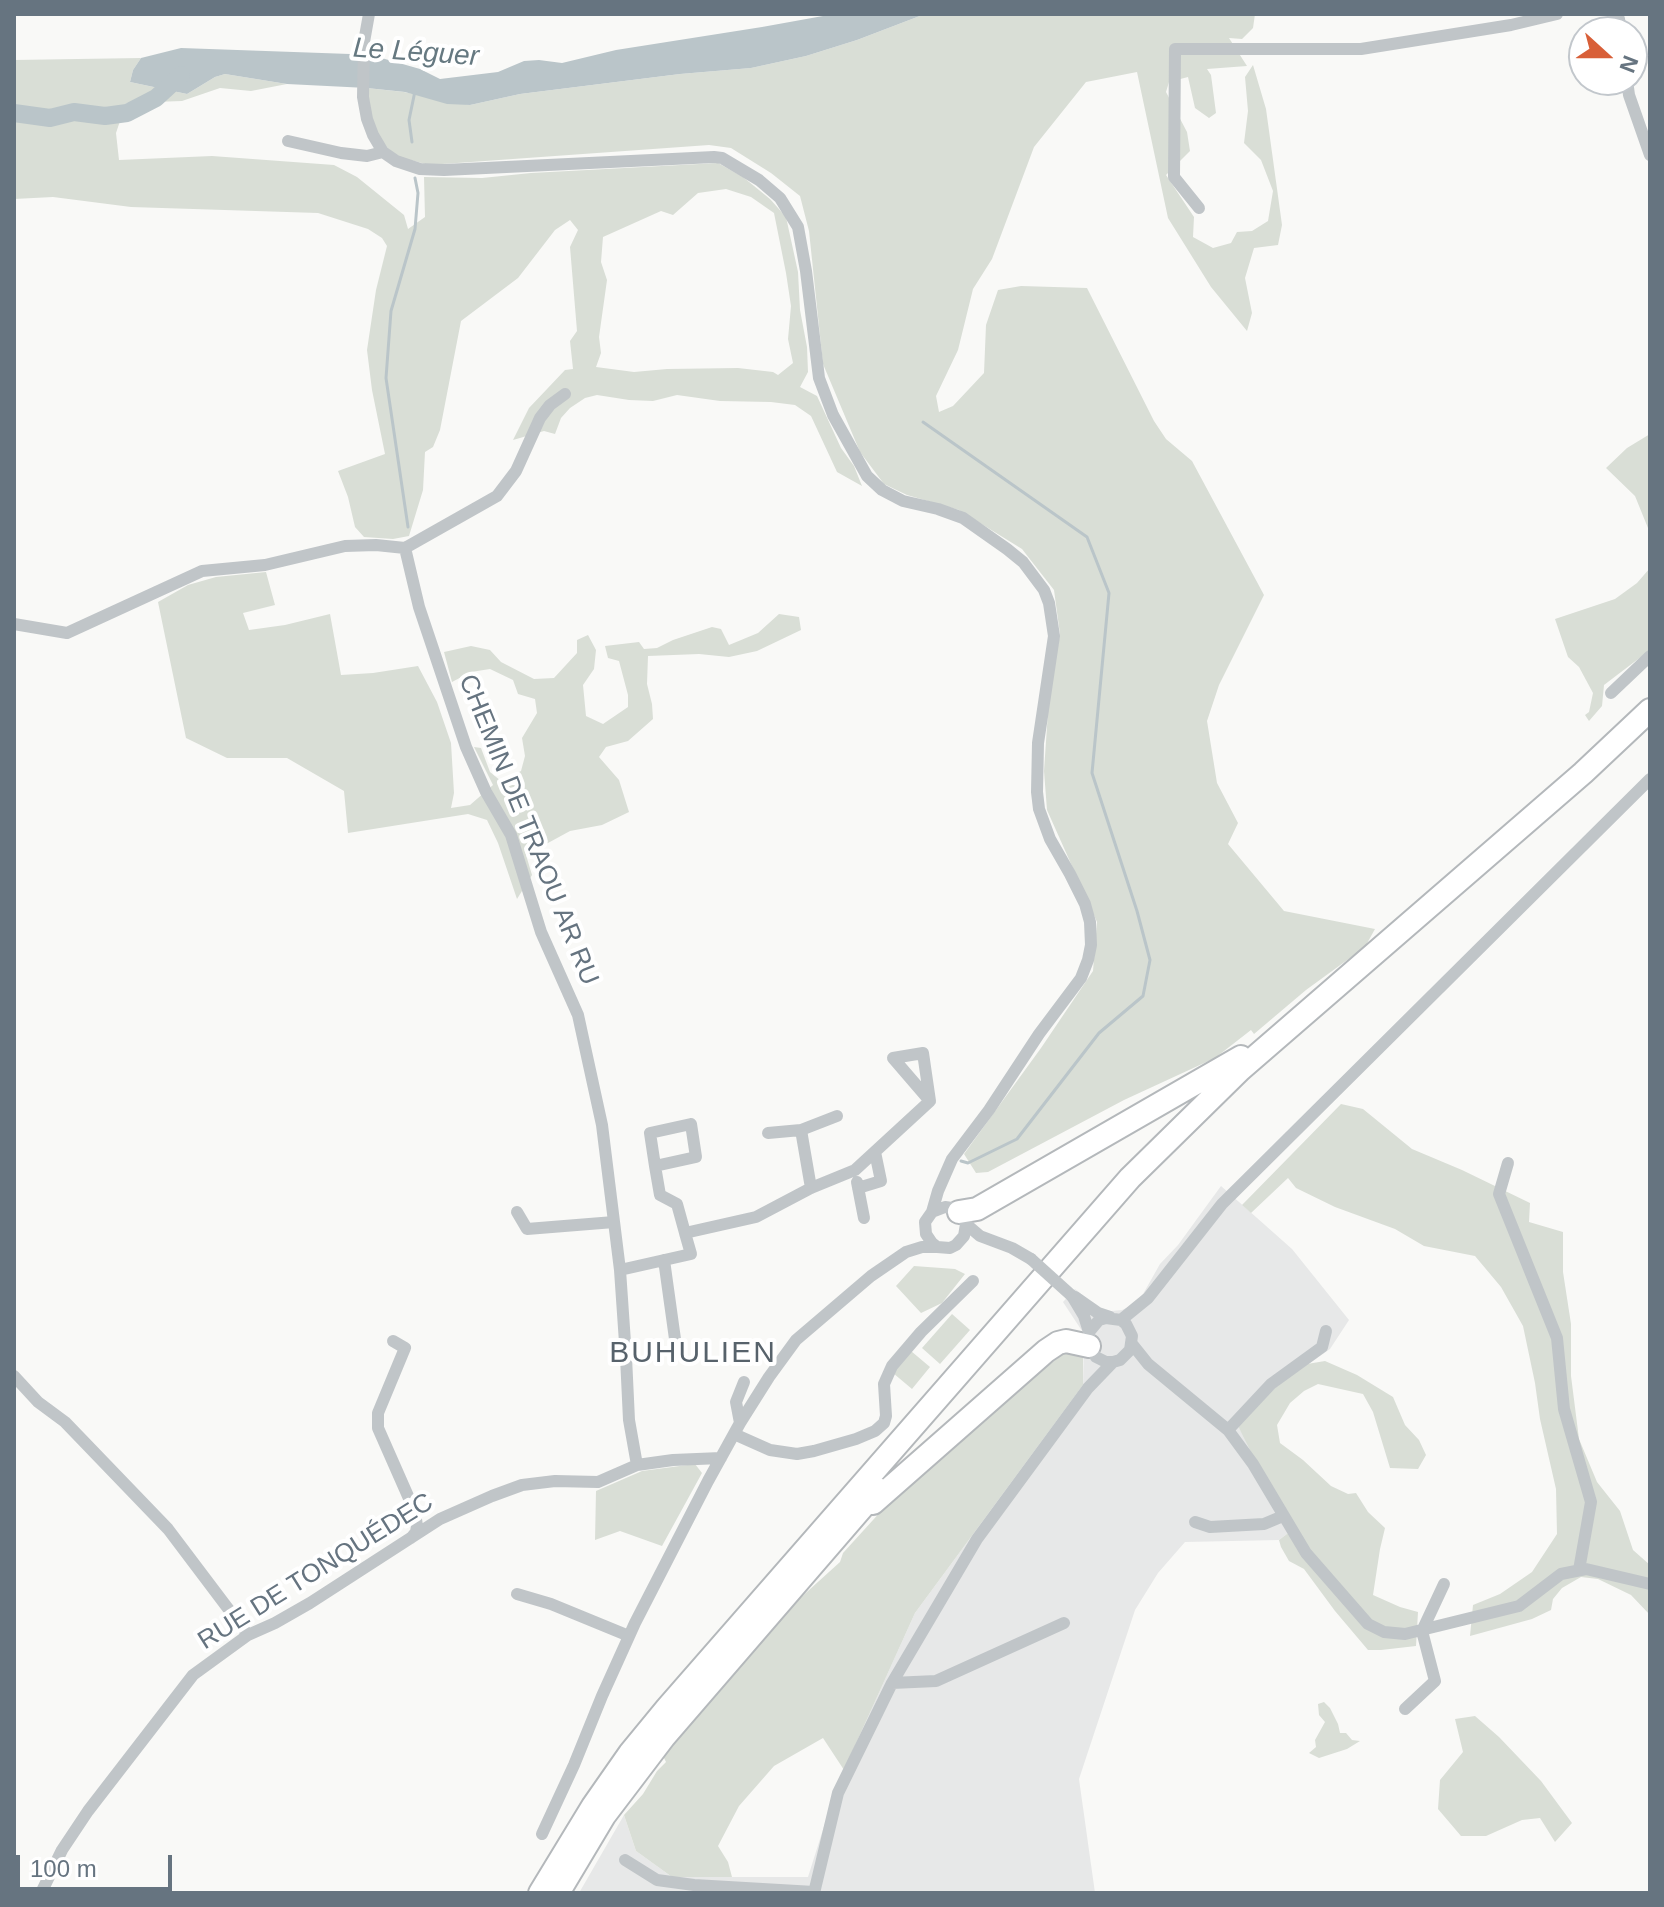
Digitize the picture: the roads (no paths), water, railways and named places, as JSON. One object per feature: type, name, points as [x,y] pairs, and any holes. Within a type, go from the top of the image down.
[{"type":"highway","points":[[540,1893],[593,1806],[630,1753],[667,1708],[1130,1178],[1277,1037],[1583,773],[1650,710]]},
{"type":"highway","points":[[558,1893],[604,1816],[664,1737],[1148,1180],[1248,1082],[1650,730]]},
{"type":"highway","points":[[959,1215],[977,1209],[1277,1037]]},
{"type":"highway","points":[[845,1528],[1046,1351],[1066,1341],[1091,1345]]},
{"type":"street","points":[[369,14],[364,42],[363,97],[373,135],[383,152],[410,167],[444,170],[714,157],[722,158],[759,180],[780,198],[798,227],[819,378],[833,415],[867,476],[882,490],[903,501],[963,518],[1015,555],[1044,590],[1054,636],[1038,743],[1039,809],[1050,839],[1085,904],[1091,945],[1081,978],[952,1159],[929,1217],[926,1234],[937,1247]]},
{"type":"street","points":[[1199,208],[1174,177],[1175,49],[1361,49],[1511,25],[1557,14]]},
{"type":"street","points":[[1629,96],[1650,155]]},
{"type":"street","points":[[288,141],[367,156],[383,152]]},
{"type":"street","points":[[14,624],[67,633],[202,571],[265,565],[345,546],[405,548],[497,496],[516,471],[540,418],[550,405],[565,394]]},
{"type":"street","name":"CHEMIN DE TRAOU AR RU","points":[[405,548],[419,607],[466,747],[486,792],[511,835],[541,932],[578,1015],[602,1125],[620,1270],[629,1420],[637,1465]]},
{"type":"street","points":[[1611,693],[1650,656]]},
{"type":"street","points":[[625,1860],[657,1880],[814,1892],[838,1793],[892,1683],[977,1539],[1088,1388],[1130,1350],[1148,1298],[1222,1204],[1650,779]]},
{"type":"street","points":[[685,1233],[756,1217],[811,1188],[855,1170],[930,1101]]},
{"type":"street","points":[[768,1133],[801,1130],[837,1116]]},
{"type":"street","points":[[620,1270],[691,1254],[677,1204],[660,1195],[655,1166],[650,1133],[691,1124],[696,1157],[655,1166]]},
{"type":"street","points":[[801,1130],[811,1188]]},
{"type":"street","points":[[858,1188],[881,1181],[875,1152]]},
{"type":"street","points":[[1508,1163],[1499,1194],[1557,1338],[1564,1409],[1591,1502],[1579,1570]]},
{"type":"street","points":[[855,1170],[864,1218]]},
{"type":"street","points":[[942,1181],[944,1198],[959,1215],[988,1240],[1031,1259],[1072,1296],[1084,1316],[1091,1345],[1106,1362],[1148,1364]]},
{"type":"street","points":[[906,1252],[938,1208],[959,1215]]},
{"type":"street","points":[[517,1212],[527,1229],[614,1222]]},
{"type":"street","points":[[956,1245],[964,1236],[959,1215]]},
{"type":"street","points":[[542,1834],[629,1636],[679,1536],[737,1428],[796,1340],[871,1276],[906,1252],[922,1247],[950,1248],[988,1240]]},
{"type":"street","points":[[664,1260],[675,1339]]},
{"type":"street","points":[[737,1428],[770,1450],[797,1454],[856,1439],[880,1427],[886,1416],[884,1384],[892,1366],[921,1332],[973,1281]]},
{"type":"street","points":[[1072,1296],[1130,1329],[1132,1340],[1148,1364],[1228,1430],[1253,1464],[1306,1553],[1368,1624],[1384,1632],[1405,1634],[1422,1631],[1519,1606],[1561,1574],[1579,1570],[1650,1584]]},
{"type":"street","points":[[1088,1388],[1091,1345],[1099,1320],[1117,1319],[1148,1298]]},
{"type":"street","points":[[1228,1430],[1271,1384],[1322,1347],[1326,1331]]},
{"type":"street","points":[[393,1341],[405,1348],[378,1413],[378,1428],[415,1512],[417,1526],[411,1538]]},
{"type":"street","points":[[14,1376],[38,1402],[65,1422],[168,1529],[248,1635]]},
{"type":"street","points":[[737,1428],[736,1402],[744,1382]]},
{"type":"street","name":"RUE DE TONQUÉDEC","points":[[41,1893],[62,1850],[88,1811],[193,1675],[248,1635],[310,1603],[440,1519],[522,1485],[555,1481],[598,1482],[637,1465],[721,1458]]},
{"type":"street","points":[[1195,1522],[1210,1527],[1264,1524],[1283,1516]]},
{"type":"street","points":[[1405,1709],[1435,1681],[1422,1631],[1444,1584]]},
{"type":"street","points":[[517,1594],[551,1604],[629,1636]]},
{"type":"street","points":[[892,1683],[936,1681],[1064,1623]]},
{"type":"waterway","name":"Le Léguer","points":[[14,113],[50,118],[74,112],[105,116],[127,113],[156,98],[181,75]]},
{"type":"waterway","points":[[412,142],[409,120],[415,91]]},
{"type":"waterway","points":[[408,527],[386,378],[391,311],[415,229],[418,193],[415,178]]},
{"type":"waterway","points":[[923,422],[1087,537],[1109,593],[1092,773],[1150,960],[1143,996],[1099,1033],[1017,1139],[968,1163],[961,1161]]},
{"type":"district","name":"BUHULIEN","points":[[693,1354]]}]
